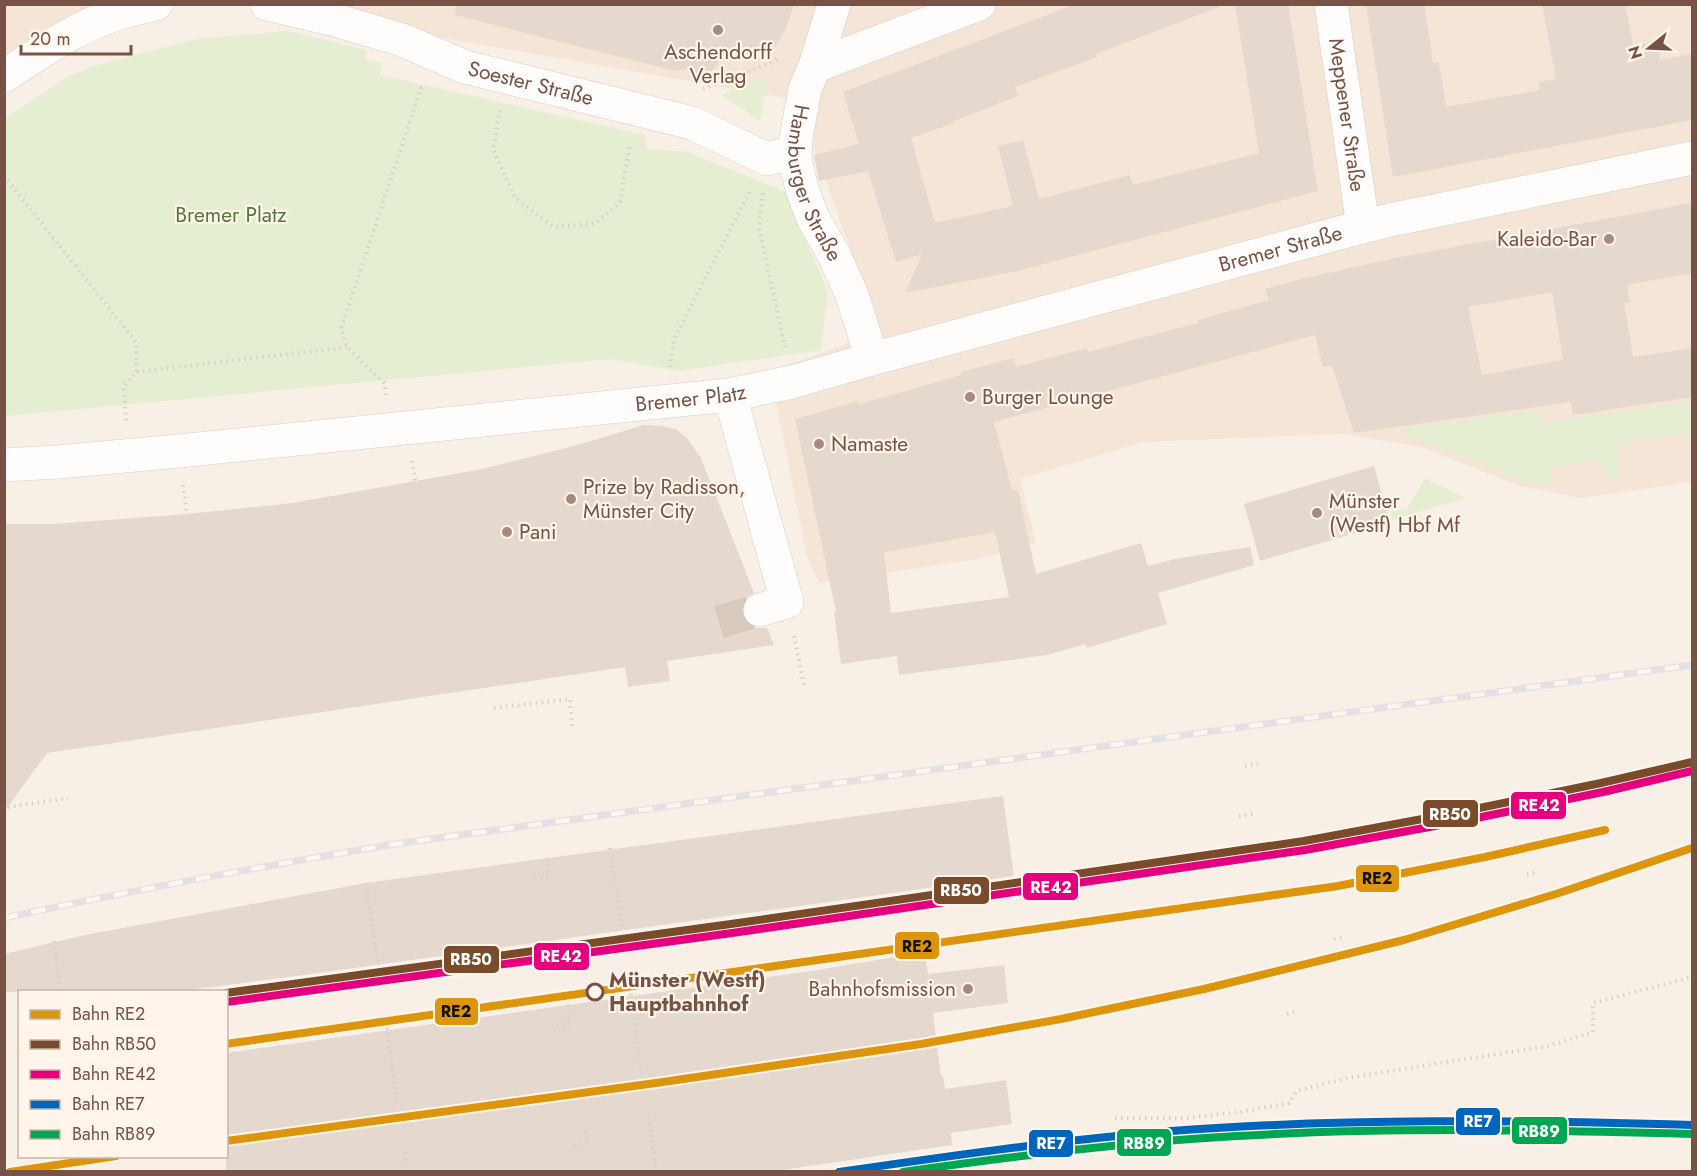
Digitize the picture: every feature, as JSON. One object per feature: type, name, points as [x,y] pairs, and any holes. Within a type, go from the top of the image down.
[{"type":"street","points":[[4,76],[78,31],[119,13],[156,4]]},
{"type":"street","name":"Soester Straße","points":[[267,4],[346,23],[402,40],[465,67],[692,123],[781,156]]},
{"type":"street","name":"Hamburger Straße","points":[[834,4],[819,54],[781,156],[802,189],[813,218],[834,255],[852,295],[872,359]]},
{"type":"street","points":[[819,54],[979,4]]},
{"type":"street","name":"Meppener Straße","points":[[1331,4],[1363,227]]},
{"type":"street","name":"Bremer Straße","points":[[872,359],[1363,227],[1692,158]]},
{"type":"street","name":"Bremer Platz","points":[[4,465],[128,455],[729,395],[792,382],[872,359]]},
{"type":"street","points":[[729,395],[774,606]]},
{"type":"path","points":[[391,429],[384,383],[347,347],[340,329],[432,53]]},
{"type":"path","points":[[692,123],[701,90],[819,54]]},
{"type":"path","points":[[506,77],[494,150],[516,199],[554,227],[596,223],[620,202],[636,110]]},
{"type":"path","points":[[781,156],[759,228],[785,349]]},
{"type":"path","points":[[666,402],[674,339],[781,156]]},
{"type":"path","points":[[4,176],[136,342],[137,372]]},
{"type":"path","points":[[128,455],[124,386],[137,372],[347,347]]},
{"type":"path","points":[[774,606],[804,685]]},
{"type":"path","points":[[494,708],[570,699],[572,726]]},
{"type":"path","points":[[1245,765],[1260,763]]},
{"type":"path","points":[[8,807],[68,798]]},
{"type":"path","points":[[1239,816],[1253,814]]},
{"type":"path","points":[[610,848],[623,930]]},
{"type":"path","points":[[536,878],[549,876],[546,857]]},
{"type":"path","points":[[1527,874],[1538,872]]},
{"type":"path","points":[[366,883],[378,964]]},
{"type":"path","points":[[1334,939],[1345,936]]},
{"type":"path","points":[[54,941],[61,990]]},
{"type":"path","points":[[1115,1118],[1188,1118],[1240,1112],[1289,1103],[1297,1091],[1347,1078],[1548,1046],[1593,1032],[1593,1003],[1692,976]]},
{"type":"path","points":[[631,994],[640,1070]]},
{"type":"path","points":[[557,1026],[570,1023],[567,1003]]},
{"type":"path","points":[[1287,1014],[1297,1011]]},
{"type":"path","points":[[387,1028],[398,1105]]},
{"type":"path","points":[[649,1118],[656,1172]]},
{"type":"path","points":[[574,1146],[587,1143],[585,1126]]},
{"type":"path","points":[[405,1152],[408,1172]]},
{"type":"shaded area","points":[[4,5],[100,5],[5,67]]},
{"type":"shaded area","points":[[307,5],[1692,5],[1692,482],[1581,498],[1520,486],[1421,447],[1341,434],[1143,442],[1020,479],[1036,543],[978,559],[819,583],[806,554],[770,371],[881,332],[796,100],[415,33]]},
{"type":"green space","name":"Bremer Platz","points":[[288,31],[367,50],[365,59],[381,63],[380,75],[645,135],[647,149],[687,152],[784,191],[828,292],[821,350],[678,371],[611,359],[5,416],[5,119],[71,75],[94,66],[196,39]]},
{"type":"green space","points":[[769,75],[759,121],[722,95]]},
{"type":"green space","points":[[1692,402],[1692,433],[1618,443],[1620,477],[1609,480],[1598,456],[1551,470],[1554,481],[1536,485],[1396,430],[1538,410],[1541,423]]},
{"type":"green space","points":[[1425,478],[1466,498],[1393,520],[1391,512],[1407,508]]},
{"type":"building","points":[[457,4],[794,4],[784,33],[775,46],[760,52],[740,48],[721,56],[718,64],[711,71],[703,74],[685,69],[675,71],[455,15]]},
{"type":"building","points":[[1076,4],[1219,4],[1219,7],[1096,54],[1097,57],[1015,87],[1018,96],[911,138],[935,223],[1013,206],[998,146],[1023,140],[1039,199],[1130,175],[1133,185],[1259,153],[1235,4],[1288,4],[1318,191],[1018,271],[905,293],[922,254],[896,262],[868,171],[819,181],[814,155],[859,144],[843,92]]},
{"type":"building","points":[[1366,4],[1424,4],[1433,63],[1439,62],[1446,107],[1540,90],[1539,82],[1556,79],[1542,4],[1625,4],[1633,45],[1645,43],[1646,46],[1657,43],[1660,60],[1692,54],[1692,120],[1393,177]]},
{"type":"building","points":[[1692,203],[1692,273],[1627,285],[1630,302],[1624,303],[1633,357],[1692,348],[1692,397],[1573,415],[1571,402],[1354,433],[1332,365],[1323,367],[1315,335],[994,422],[1012,491],[1018,490],[1036,574],[1141,543],[1148,566],[1174,559],[1250,547],[1254,565],[1158,593],[1167,624],[1087,648],[1085,644],[1047,655],[899,675],[897,656],[841,664],[834,612],[836,612],[795,419],[859,401],[857,405],[1013,358],[1016,367],[1087,348],[1088,352],[1198,323],[1198,320],[1269,300],[1265,289],[1395,258]],"holes":[[[1552,292],[1563,360],[1482,375],[1468,307]],[[995,532],[1009,597],[891,613],[885,552]]]},
{"type":"building","points":[[644,425],[676,429],[687,438],[701,458],[754,593],[746,598],[742,605],[742,616],[755,628],[767,628],[774,645],[667,661],[670,681],[628,687],[625,667],[47,753],[4,812],[4,524],[54,524],[293,503],[482,469],[574,446]]},
{"type":"building","name":"Münster (Westf) Hbf Mf","points":[[1374,466],[1390,523],[1260,561],[1244,504]]},
{"type":"building","points":[[1003,796],[1014,876],[188,990],[18,990],[18,992],[4,992],[4,954],[85,935],[366,883]]},
{"type":"building","points":[[925,952],[928,974],[1004,965],[1008,1003],[933,1013],[941,1076],[943,1076],[945,1089],[1006,1080],[1012,1124],[951,1133],[952,1145],[769,1172],[226,1172],[228,1053],[811,971]]},
{"type":"tunnel","points":[[719,622],[760,610]]},
{"type":"railway","points":[[4,918],[199,879],[395,844],[1692,665]]},
{"type":"rail line","name":"RB50","points":[[228,993],[731,924],[1304,841],[1460,812],[1692,762]]},
{"type":"rail line","name":"RE42","points":[[228,1002],[732,933],[1305,850],[1462,821],[1692,771]]},
{"type":"rail line","name":"RE2","points":[[228,1044],[1338,886],[1605,830]]},
{"type":"rail line","name":"RE2","points":[[228,1141],[656,1083],[921,1044],[1061,1019],[1204,989],[1404,940],[1559,893],[1692,848]]},
{"type":"rail line","name":"RE7","points":[[839,1172],[1088,1139],[1236,1127],[1431,1121],[1692,1125]]},
{"type":"rail line","name":"RB89","points":[[903,1172],[1111,1146],[1294,1133],[1464,1130],[1692,1134]]},
{"type":"rail line","name":"RE2","points":[[10,1172],[103,1158]]},
{"type":"place","name":"Aschendorff Verlag","points":[[718,30]]},
{"type":"place","name":"Kaleido-Bar","points":[[1609,239]]},
{"type":"place","name":"Burger Lounge","points":[[970,397]]},
{"type":"place","name":"Namaste","points":[[819,444]]},
{"type":"place","name":"Prize by Radisson, Münster City","points":[[571,499]]},
{"type":"place","name":"Münster (Westf) Hbf Mf","points":[[1317,513]]},
{"type":"place","name":"Pani","points":[[507,532]]},
{"type":"place","name":"Bahnhofsmission","points":[[968,989]]},
{"type":"place","name":"Münster (Westf) Hauptbahnhof","points":[[595,992]]}]
